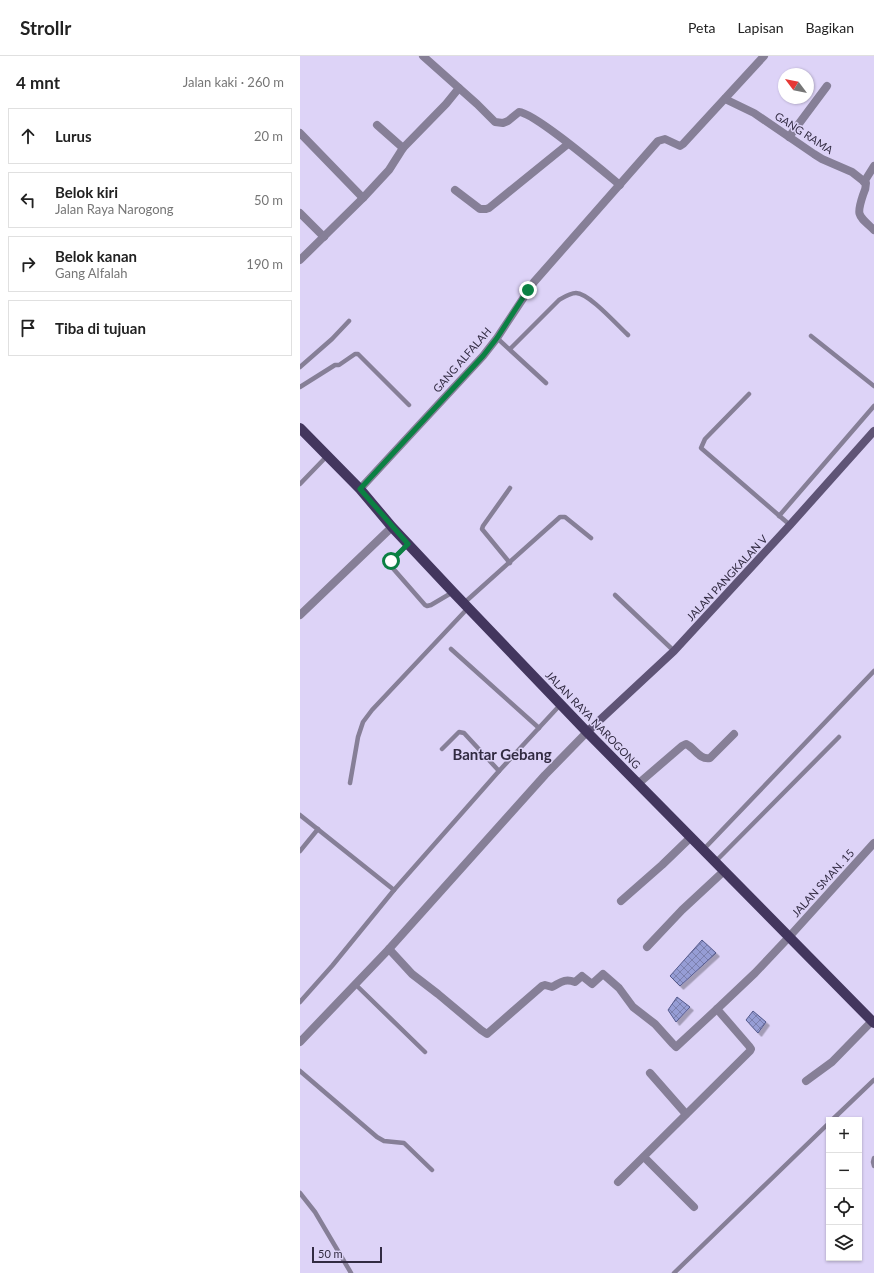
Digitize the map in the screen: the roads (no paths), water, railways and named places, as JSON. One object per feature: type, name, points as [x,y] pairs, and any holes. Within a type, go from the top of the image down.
[{"type":"main road","name":"JALAN RAYA NAROGONG","points":[[300,428],[360,489],[408,544],[587,732],[639,783],[873,1022]]},
{"type":"street","points":[[423,56],[460,88],[495,122],[502,123],[508,121],[519,112],[523,112],[539,121],[620,185]]},
{"type":"street","points":[[725,99],[764,56]]},
{"type":"street","points":[[789,137],[827,86]]},
{"type":"street","points":[[300,260],[363,198],[389,170],[403,148],[460,88]]},
{"type":"street","name":"GANG RAMA","points":[[725,99],[754,113],[822,159],[852,172],[864,182]]},
{"type":"street","name":"GANG ALFALAH","points":[[360,489],[483,356],[497,338],[534,282],[658,142],[665,139],[680,146],[725,99]]},
{"type":"street","points":[[377,125],[403,148]]},
{"type":"street","points":[[300,133],[363,198]]},
{"type":"street","points":[[455,190],[480,209],[486,210],[568,144]]},
{"type":"street","points":[[874,166],[864,182],[866,183],[866,188],[858,209],[861,218],[874,230]]},
{"type":"street","points":[[300,213],[324,237]]},
{"type":"street","name":"JALAN PANGKALAN V","points":[[587,732],[674,651],[874,432]]},
{"type":"street","points":[[300,615],[392,526]]},
{"type":"street","points":[[300,1042],[389,949],[545,775],[587,732]]},
{"type":"street","points":[[639,783],[682,746],[686,744],[703,758],[710,758],[734,734]]},
{"type":"street","points":[[621,901],[691,837]]},
{"type":"street","name":"JALAN SMAN. 15","points":[[389,949],[412,974],[487,1034],[542,986],[545,985],[552,988],[563,980],[574,982],[582,976],[592,984],[603,974],[619,988],[633,1007],[656,1024],[676,1047],[755,973],[874,843]]},
{"type":"street","points":[[647,947],[682,910],[724,871]]},
{"type":"street","points":[[618,1182],[750,1051],[751,1049],[717,1009]]},
{"type":"street","points":[[806,1081],[832,1062],[873,1022]]},
{"type":"street","points":[[650,1073],[686,1114]]},
{"type":"street","points":[[644,1157],[694,1207]]},
{"type":"lane","points":[[510,349],[558,300],[565,296],[577,293],[589,298],[628,335]]},
{"type":"lane","points":[[300,367],[332,339],[349,321]]},
{"type":"lane","points":[[811,336],[874,386]]},
{"type":"lane","points":[[497,338],[546,383]]},
{"type":"lane","points":[[300,387],[335,365],[339,365],[355,354],[358,354],[409,405]]},
{"type":"lane","points":[[749,394],[705,439],[701,448],[790,525]]},
{"type":"lane","points":[[779,516],[874,406]]},
{"type":"lane","points":[[300,484],[327,456]]},
{"type":"lane","points":[[510,488],[482,529],[510,563]]},
{"type":"lane","points":[[350,783],[358,737],[363,722],[372,710],[466,606],[560,517],[566,517],[591,538]]},
{"type":"lane","points":[[408,544],[391,561],[390,565],[425,605],[431,605],[453,592]]},
{"type":"lane","points":[[615,595],[674,651]]},
{"type":"lane","points":[[451,649],[539,728]]},
{"type":"lane","points":[[703,850],[874,671]]},
{"type":"lane","points":[[300,1002],[332,966],[394,890],[499,771],[561,704]]},
{"type":"lane","points":[[442,749],[460,732],[464,733],[499,771]]},
{"type":"lane","points":[[715,862],[839,737]]},
{"type":"lane","points":[[300,815],[394,890]]},
{"type":"lane","points":[[300,851],[318,829]]},
{"type":"lane","points":[[355,984],[425,1052]]},
{"type":"lane","points":[[300,1071],[377,1137],[384,1141],[404,1144],[432,1170]]},
{"type":"lane","points":[[835,1117],[874,1080]]},
{"type":"lane","points":[[674,1273],[826,1126]]},
{"type":"lane","points":[[874,1158],[874,1166]]},
{"type":"lane","points":[[300,1193],[316,1212],[351,1273]]},
{"type":"district","name":"Bantar Gebang","points":[[502,755]]}]
